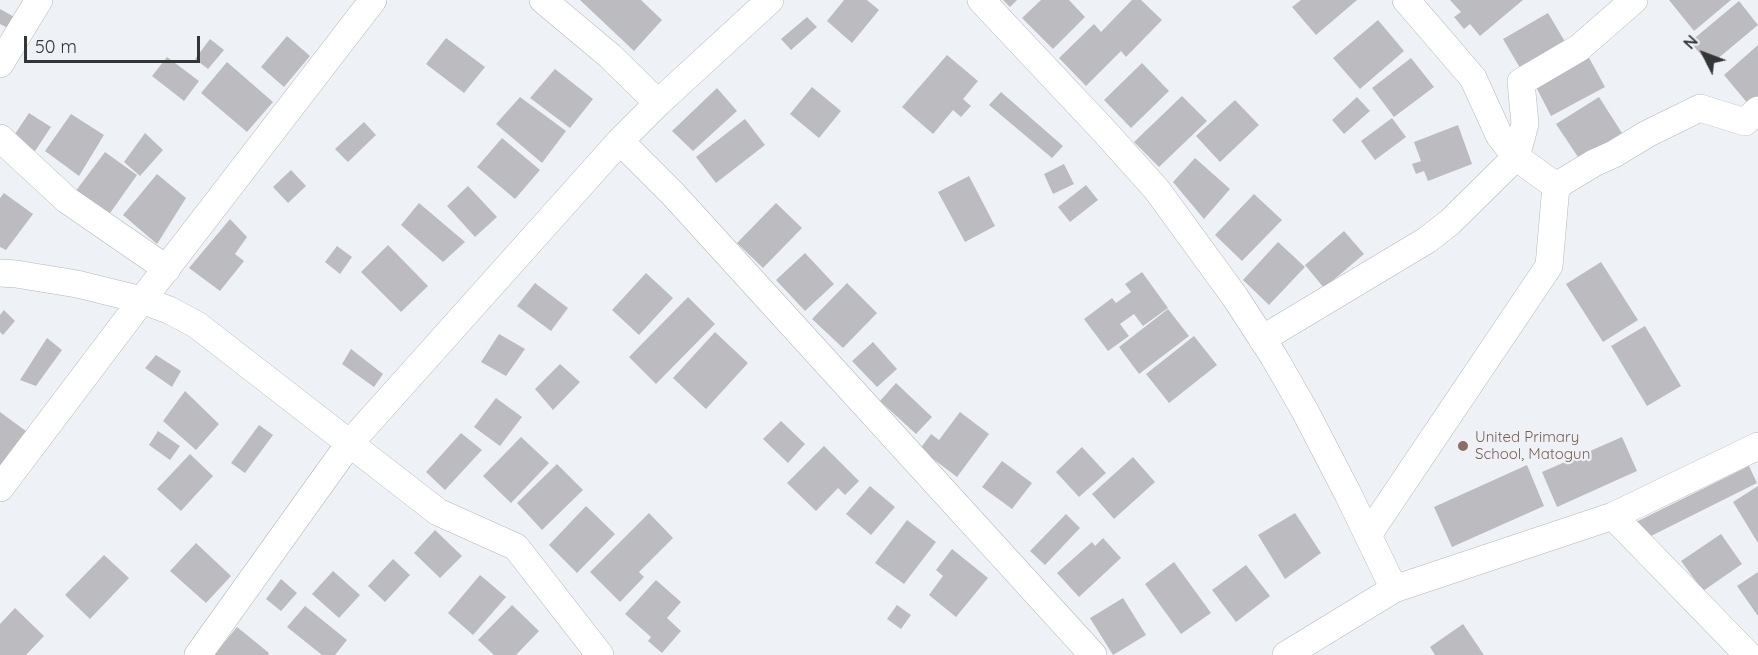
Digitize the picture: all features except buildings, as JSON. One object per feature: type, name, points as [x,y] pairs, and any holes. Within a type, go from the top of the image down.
[{"type":"street","points":[[0,64],[39,0]]},
{"type":"street","points":[[0,488],[373,0]]},
{"type":"street","points":[[543,0],[610,56],[658,103]]},
{"type":"street","points":[[198,655],[349,444],[620,141],[770,0]]},
{"type":"street","points":[[981,0],[1157,190],[1235,297],[1305,411],[1395,589]]},
{"type":"street","points":[[1406,0],[1473,78],[1499,135],[1516,157],[1556,186]]},
{"type":"street","points":[[1262,339],[1427,240],[1450,222],[1516,157],[1526,124],[1521,82],[1579,48],[1634,0]]},
{"type":"street","points":[[1556,186],[1647,134],[1700,108],[1745,122],[1758,110]]},
{"type":"street","points":[[0,138],[67,200],[166,269]]},
{"type":"street","points":[[620,141],[673,194],[1093,655]]},
{"type":"street","points":[[1368,535],[1550,266],[1556,186]]},
{"type":"street","points":[[0,273],[77,284],[142,300],[169,310],[197,325],[438,512],[516,547],[600,655]]},
{"type":"street","points":[[1286,655],[1395,589],[1613,516],[1758,447]]},
{"type":"street","points":[[1613,516],[1748,655]]},
{"type":"place","name":"United Primary School, Matogun","points":[[1463,446]]}]
